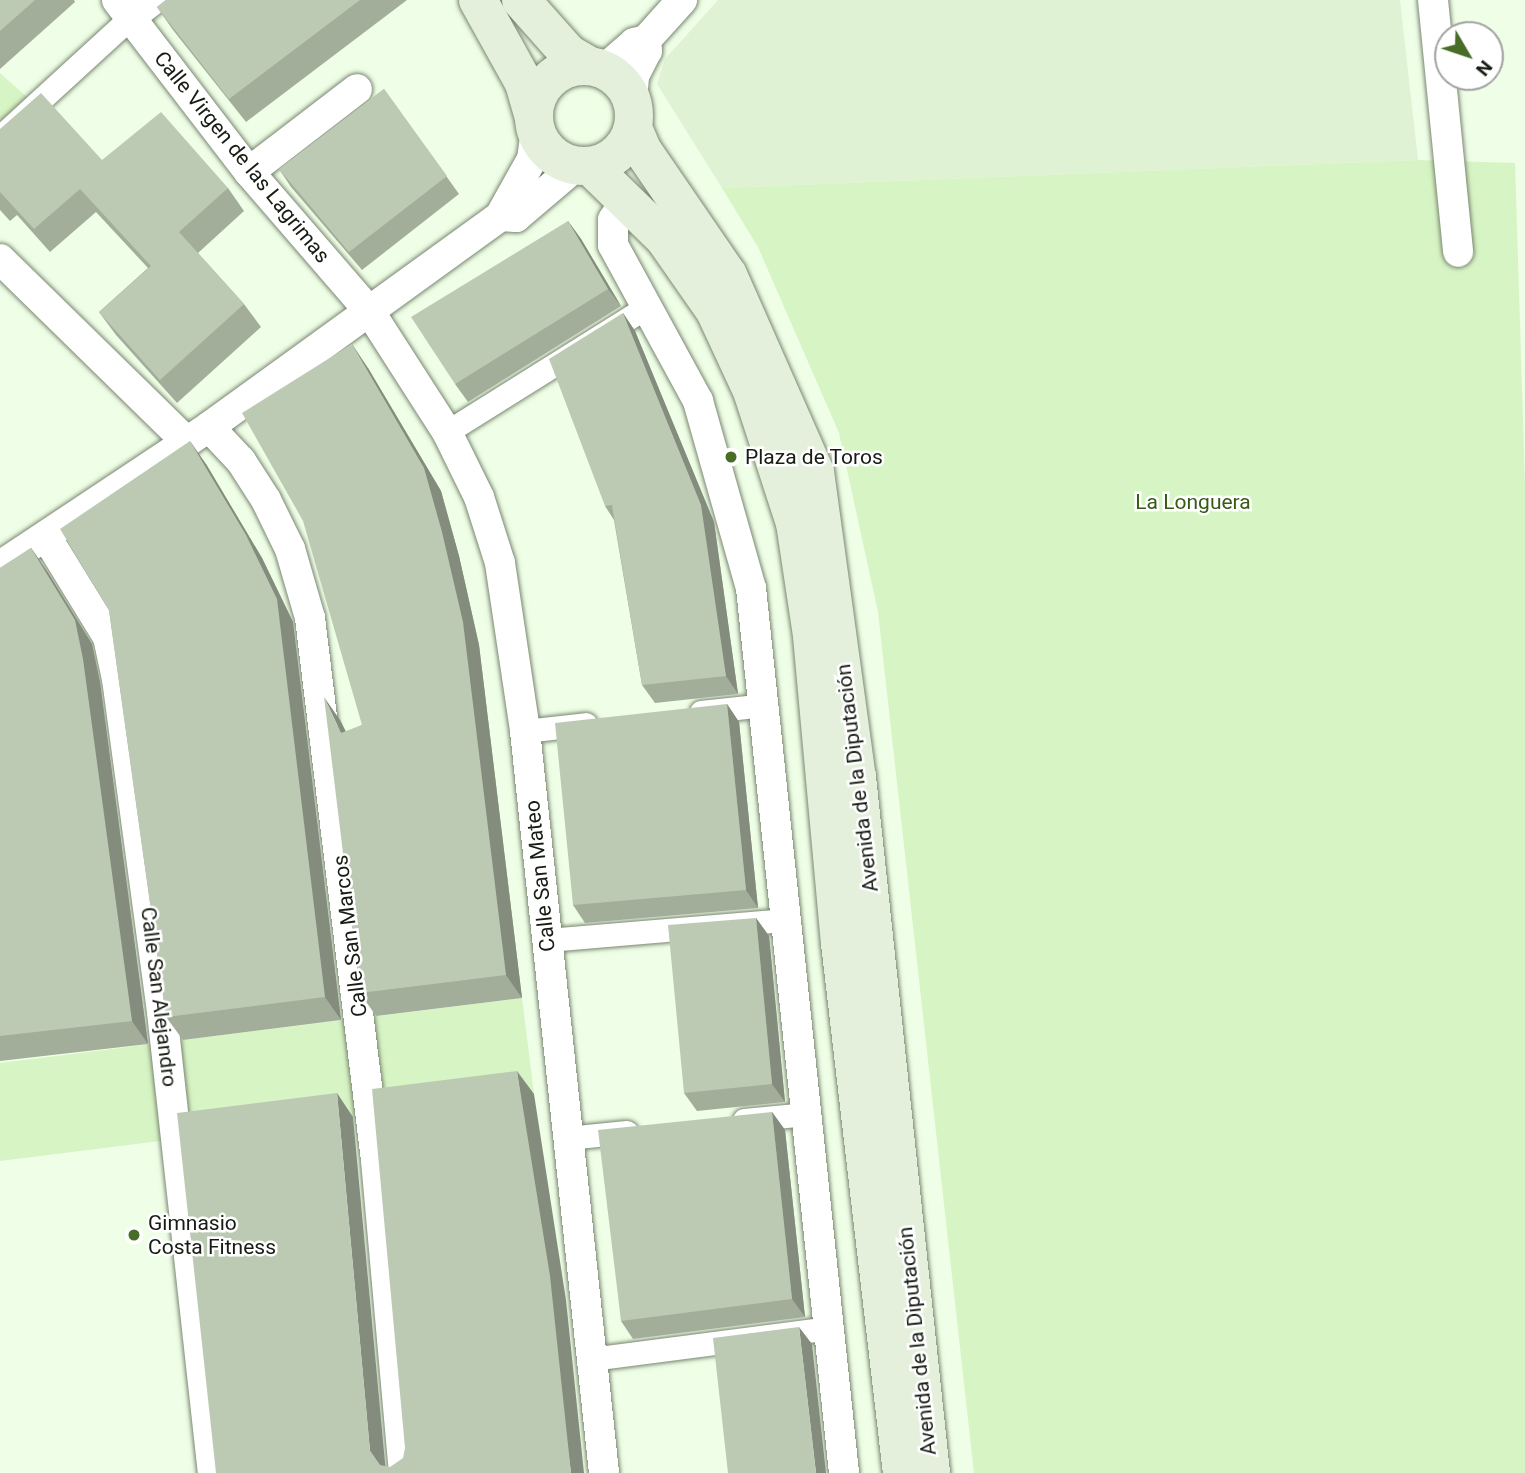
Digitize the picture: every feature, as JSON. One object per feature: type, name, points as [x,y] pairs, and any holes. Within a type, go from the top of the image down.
[{"type":"main road","points":[[478,0],[524,83],[535,124],[551,155],[583,166],[613,158],[633,114],[616,77],[569,54],[521,0]]},
{"type":"main road","points":[[535,124],[536,103],[551,79],[562,71],[592,67]]},
{"type":"main road","name":"Avenida de la Diputación","points":[[633,114],[643,151],[728,275],[815,472],[858,777],[931,1473]]},
{"type":"main road","name":"Avenida de la Diputación","points":[[583,166],[627,199],[664,238],[715,312],[751,391],[794,523],[812,636],[840,943],[902,1473]]},
{"type":"street","points":[[592,67],[610,64],[634,43],[646,40],[682,0]]},
{"type":"street","points":[[1433,0],[1458,253]]},
{"type":"street","points":[[0,137],[134,6]]},
{"type":"street","name":"Calle Virgen de las Lagrimas","points":[[134,6],[249,172],[370,312]]},
{"type":"street","points":[[633,114],[634,76],[647,51],[646,40]]},
{"type":"street","points":[[249,172],[357,89]]},
{"type":"street","points":[[0,566],[47,538],[198,434],[500,216],[532,159],[535,124]]},
{"type":"street","points":[[500,216],[516,217],[583,166]]},
{"type":"street","points":[[627,199],[613,220],[613,246],[698,401],[730,502],[751,588],[844,1473]]},
{"type":"street","name":"Calle San Marcos","points":[[0,259],[198,434],[241,461],[266,500],[290,549],[310,618],[376,1160],[404,1473]]},
{"type":"street","points":[[447,432],[648,306]]},
{"type":"street","name":"Calle San Mateo","points":[[370,312],[447,432],[480,497],[500,563],[525,731],[604,1473]]},
{"type":"street","name":"Calle San Alejandro","points":[[47,538],[108,637],[117,679],[162,1012],[213,1473]]},
{"type":"street","points":[[684,714],[764,705]]},
{"type":"street","points":[[525,731],[605,722]]},
{"type":"street","points":[[547,940],[787,920]]},
{"type":"street","points":[[727,1122],[807,1114]]},
{"type":"street","points":[[567,1138],[647,1130]]},
{"type":"street","points":[[591,1359],[830,1328]]},
{"type":"shaded area","points":[[718,0],[1400,0],[1418,160],[722,188],[657,84],[665,59]]},
{"type":"green space","points":[[0,73],[29,99],[0,125]]},
{"type":"green space","name":"La Longuera","points":[[1418,160],[1515,163],[1525,484],[1525,1473],[974,1473],[878,612],[839,433],[758,247],[722,188]]},
{"type":"green space","points":[[522,998],[534,1094],[0,1161],[0,1063]]},
{"type":"building","points":[[0,0],[35,0],[0,31]]},
{"type":"building","points":[[166,0],[360,0],[229,99],[157,7]]},
{"type":"building","points":[[384,89],[447,176],[349,252],[279,169]]},
{"type":"building","points":[[41,93],[102,160],[161,112],[228,188],[179,232],[244,304],[160,380],[99,312],[151,266],[80,189],[34,229],[0,192],[0,129]]},
{"type":"building","points":[[568,221],[608,289],[455,384],[411,317]]},
{"type":"building","points":[[623,313],[701,505],[726,676],[642,685],[612,505],[605,506],[549,359]]},
{"type":"building","points":[[352,344],[424,468],[442,532],[463,622],[506,975],[360,993],[324,697],[341,733],[362,725],[303,521],[242,413]]},
{"type":"building","points":[[190,441],[246,535],[277,599],[325,997],[166,1017],[109,610],[60,529]]},
{"type":"building","points":[[31,548],[75,620],[83,659],[132,1021],[0,1036],[0,568]]},
{"type":"building","points":[[727,704],[746,890],[573,905],[555,723]]},
{"type":"building","points":[[756,918],[772,1084],[684,1093],[668,925]]},
{"type":"building","points":[[517,1071],[550,1276],[571,1473],[216,1473],[177,1113],[337,1093],[370,1451],[380,1465],[390,1467],[403,1458],[405,1448],[372,1089]]},
{"type":"building","points":[[772,1112],[792,1299],[621,1321],[598,1130]]},
{"type":"building","points":[[799,1327],[816,1473],[728,1473],[713,1338]]},
{"type":"place","name":"Plaza de Toros","points":[[731,457]]},
{"type":"place","name":"Gimnasio Costa Fitness","points":[[134,1235]]}]
